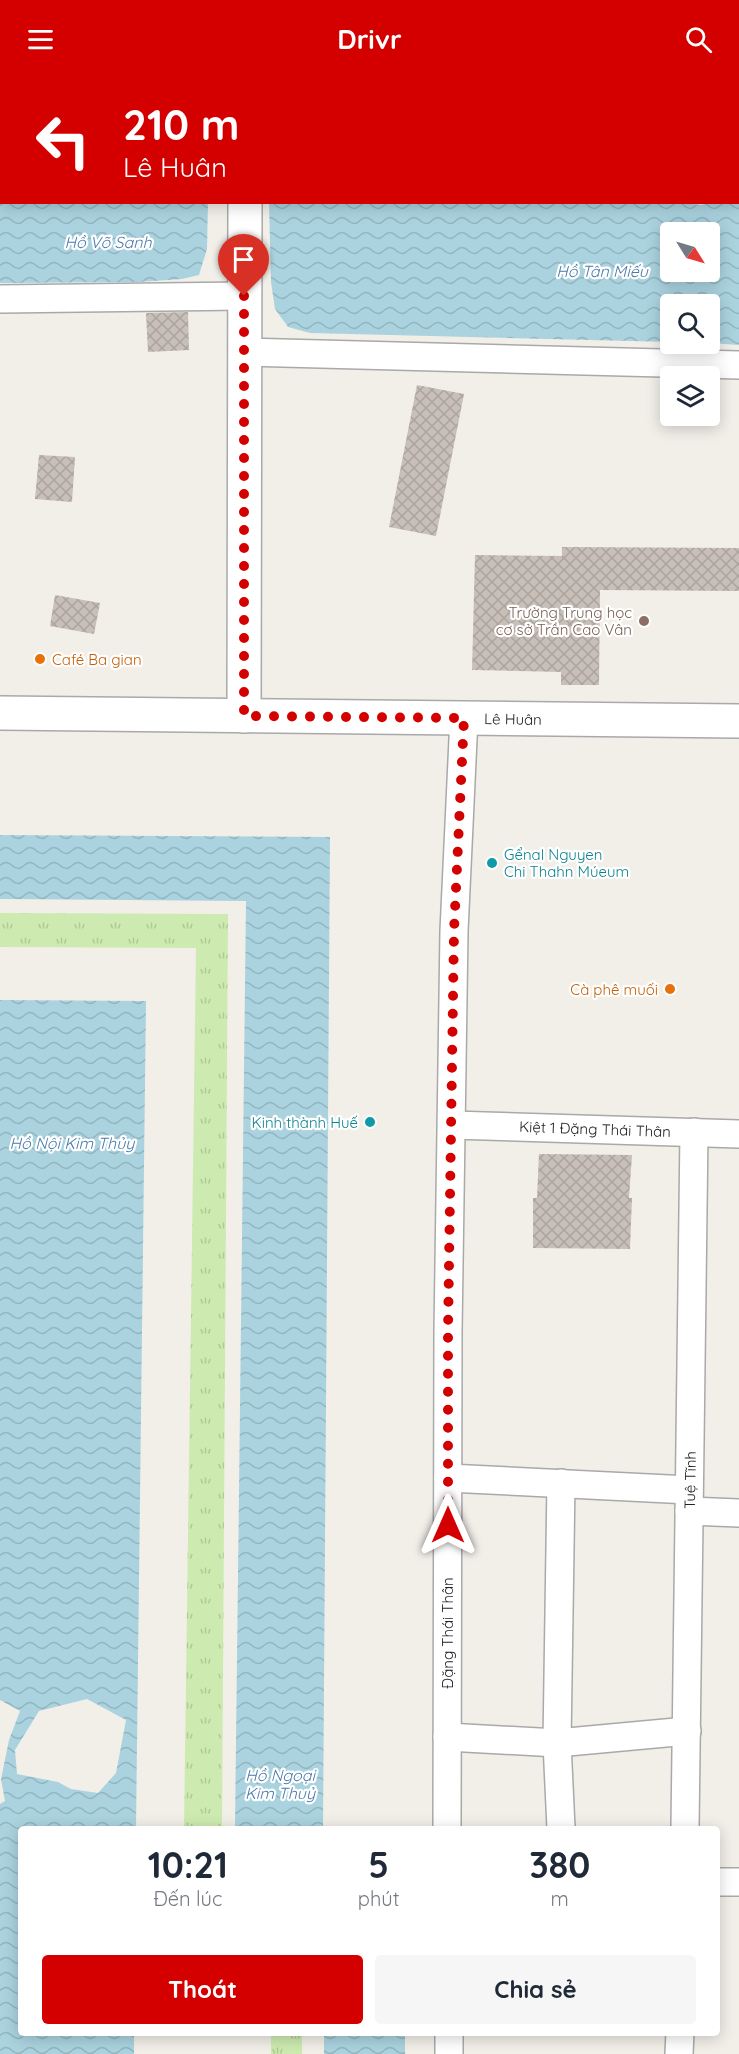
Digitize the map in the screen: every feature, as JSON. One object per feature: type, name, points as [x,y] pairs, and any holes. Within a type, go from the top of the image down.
[{"type":"street","points":[[244,716],[245,204]]},
{"type":"street","points":[[0,299],[244,296]]},
{"type":"street","points":[[246,352],[739,365]]},
{"type":"street","name":"Lê Huân","points":[[0,713],[739,721]]},
{"type":"street","name":"Đặng Thái Thân","points":[[447,1826],[448,1331],[454,931],[464,718]]},
{"type":"street","name":"Kiệt 1 Đặng Thái Thân","points":[[452,1125],[739,1134]]},
{"type":"street","name":"Tuệ Tĩnh","points":[[685,1826],[694,1132]]},
{"type":"street","points":[[448,1478],[561,1484],[689,1501],[739,1513]]},
{"type":"street","points":[[561,1484],[557,1743],[561,1826]]},
{"type":"street","points":[[447,1737],[557,1743],[687,1731]]},
{"type":"street","points":[[720,1882],[739,1882]]},
{"type":"street","points":[[449,2036],[449,2054]]},
{"type":"street","points":[[679,2054],[680,2036]]},
{"type":"green space","points":[[0,913],[228,914],[222,1826],[184,1826],[196,948],[0,947]]},
{"type":"green space","points":[[271,2036],[302,2036],[302,2054],[271,2054]]},
{"type":"water","name":"Hồ Võ Sanh","points":[[0,204],[208,204],[207,249],[199,275],[182,279],[139,282],[0,283]]},
{"type":"water","name":"Hồ Tân Miếu","points":[[269,204],[739,204],[739,345],[720,344],[720,294],[660,294],[660,342],[310,333],[288,327],[275,309],[271,282]]},
{"type":"water","name":"Hồ Ngoại Kim Thuỷ","points":[[0,835],[330,837],[323,1826],[235,1826],[246,901],[0,899]]},
{"type":"water","name":"Hồ Nội Kim Thủy","points":[[0,1000],[146,1001],[136,1826],[18,1826],[18,2036],[134,2036],[134,2054],[0,2054],[0,1804],[5,1801],[1,1779],[9,1740],[20,1711],[0,1700]],"holes":[[[87,1699],[126,1720],[116,1773],[98,1793],[71,1789],[58,1782],[17,1774],[15,1750],[39,1711]]]},
{"type":"water","points":[[324,2036],[405,2036],[405,2054],[324,2054]]},
{"type":"building","points":[[188,312],[189,350],[148,352],[146,313]]},
{"type":"building","points":[[417,385],[464,394],[436,536],[389,527]]},
{"type":"building","points":[[39,455],[75,457],[72,502],[35,499]]},
{"type":"building","points":[[562,547],[739,548],[739,591],[600,590],[599,685],[561,685],[561,672],[472,670],[475,555],[562,556]]},
{"type":"building","points":[[55,595],[100,603],[94,634],[50,626]]},
{"type":"building","points":[[539,1154],[632,1155],[629,1198],[632,1198],[630,1249],[533,1248],[533,1198],[537,1198]]},
{"type":"place","name":"Trường Trung học cơ sở Trần Cao Vân","points":[[644,621]]},
{"type":"place","name":"Café Ba gian","points":[[40,659]]},
{"type":"place","name":"Gểnal Nguyen Chi Thahn Múeum","points":[[492,863]]},
{"type":"place","name":"Cà phê muối","points":[[670,989]]},
{"type":"place","name":"Kinh thành Huế","points":[[370,1122]]},
{"type":"route","points":[[244,296],[246,352],[244,716],[464,718],[454,931],[448,1331],[448,1525]]}]
